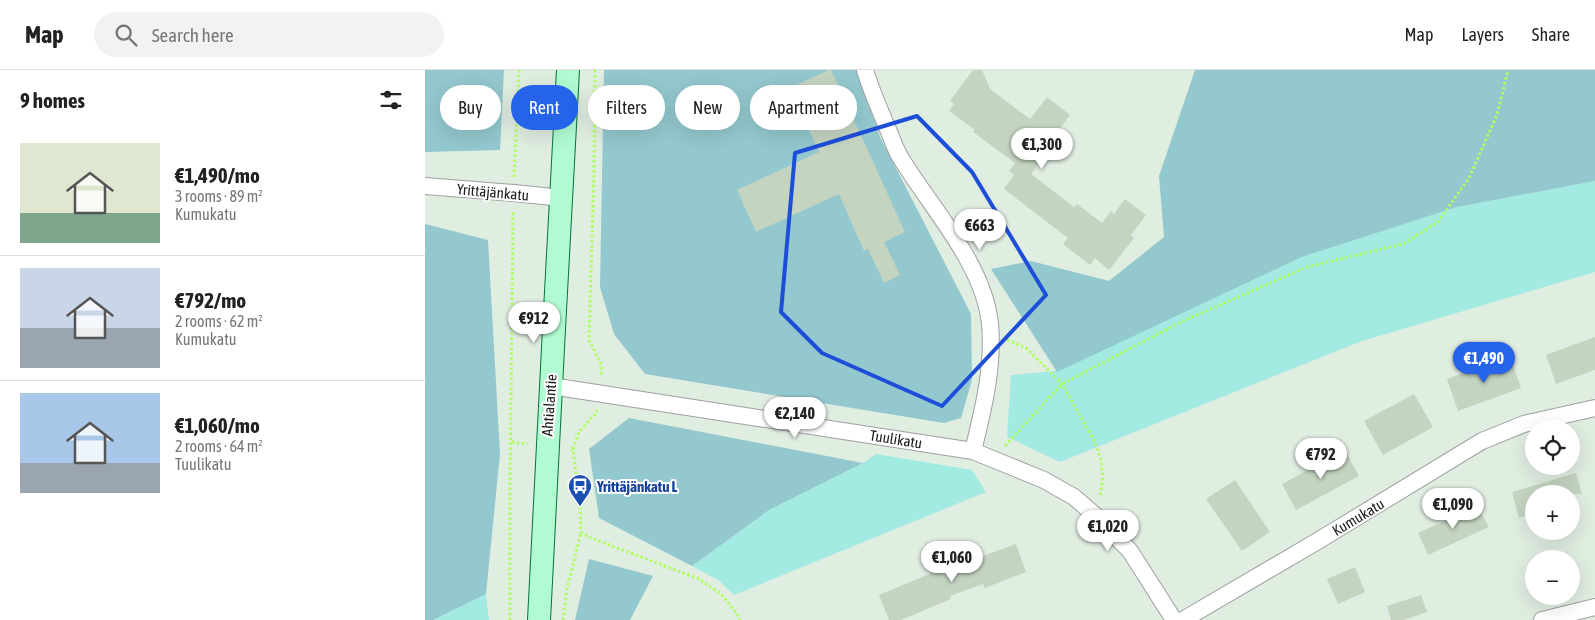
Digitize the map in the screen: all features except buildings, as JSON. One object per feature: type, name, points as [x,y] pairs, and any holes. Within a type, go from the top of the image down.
[{"type":"main road","name":"Ahtialantie","points":[[539,620],[568,70]]},
{"type":"street","points":[[865,70],[899,154],[963,254],[977,278],[986,303],[991,341],[989,374],[983,411],[973,451]]},
{"type":"street","name":"Yrittäjänkatu","points":[[425,186],[562,198]]},
{"type":"street","name":"Tuulikatu","points":[[551,386],[973,451],[1044,480],[1074,497],[1096,516],[1130,551],[1174,620]]},
{"type":"street","name":"Kumukatu","points":[[1183,620],[1482,441],[1524,424],[1595,408]]},
{"type":"street","points":[[1542,620],[1595,608]]},
{"type":"path","points":[[510,620],[509,518],[512,442],[514,193],[519,70]]},
{"type":"path","points":[[563,620],[567,589],[581,532],[573,450],[579,432],[597,413],[602,366],[589,340],[595,70]]},
{"type":"path","points":[[993,460],[1062,384],[1183,321],[1307,267],[1403,244],[1438,222],[1469,178],[1497,115],[1508,70]]},
{"type":"path","points":[[991,341],[1006,340],[1026,348],[1062,384],[1093,440],[1101,460],[1103,480],[1096,516]]},
{"type":"path","points":[[512,442],[573,450]]},
{"type":"path","points":[[581,532],[591,538],[699,579],[721,594],[740,620]]},
{"type":"highlighted area","points":[[917,116],[972,172],[1046,295],[942,406],[822,353],[781,312],[795,153]]},
{"type":"shaded area","points":[[425,70],[504,70],[501,130],[500,150],[425,152]]},
{"type":"shaded area","points":[[604,70],[858,70],[880,137],[971,314],[972,380],[961,418],[944,423],[645,374],[614,334],[600,287],[603,130],[665,130],[665,85],[604,85]]},
{"type":"shaded area","points":[[1195,70],[1595,70],[1595,181],[1457,207],[1302,257],[1057,372],[991,269],[1031,261],[1109,281],[1164,237],[1159,176]]},
{"type":"shaded area","points":[[1595,181],[1595,272],[1362,341],[1060,462],[1007,437],[1011,375],[1057,371],[1302,257],[1457,207]]},
{"type":"shaded area","points":[[425,224],[488,240],[500,454],[486,594],[433,620],[425,620]]},
{"type":"shaded area","points":[[629,418],[863,463],[769,510],[692,566],[599,518],[589,449]]},
{"type":"shaded area","points":[[876,454],[972,470],[986,492],[734,595],[718,580],[692,566],[769,510],[863,463]]},
{"type":"shaded area","points":[[589,559],[653,576],[630,620],[575,620]]},
{"type":"shaded area","points":[[486,594],[489,620],[433,620]]},
{"type":"place","name":"Yrittäjänkatu L","points":[[580,507]]}]
